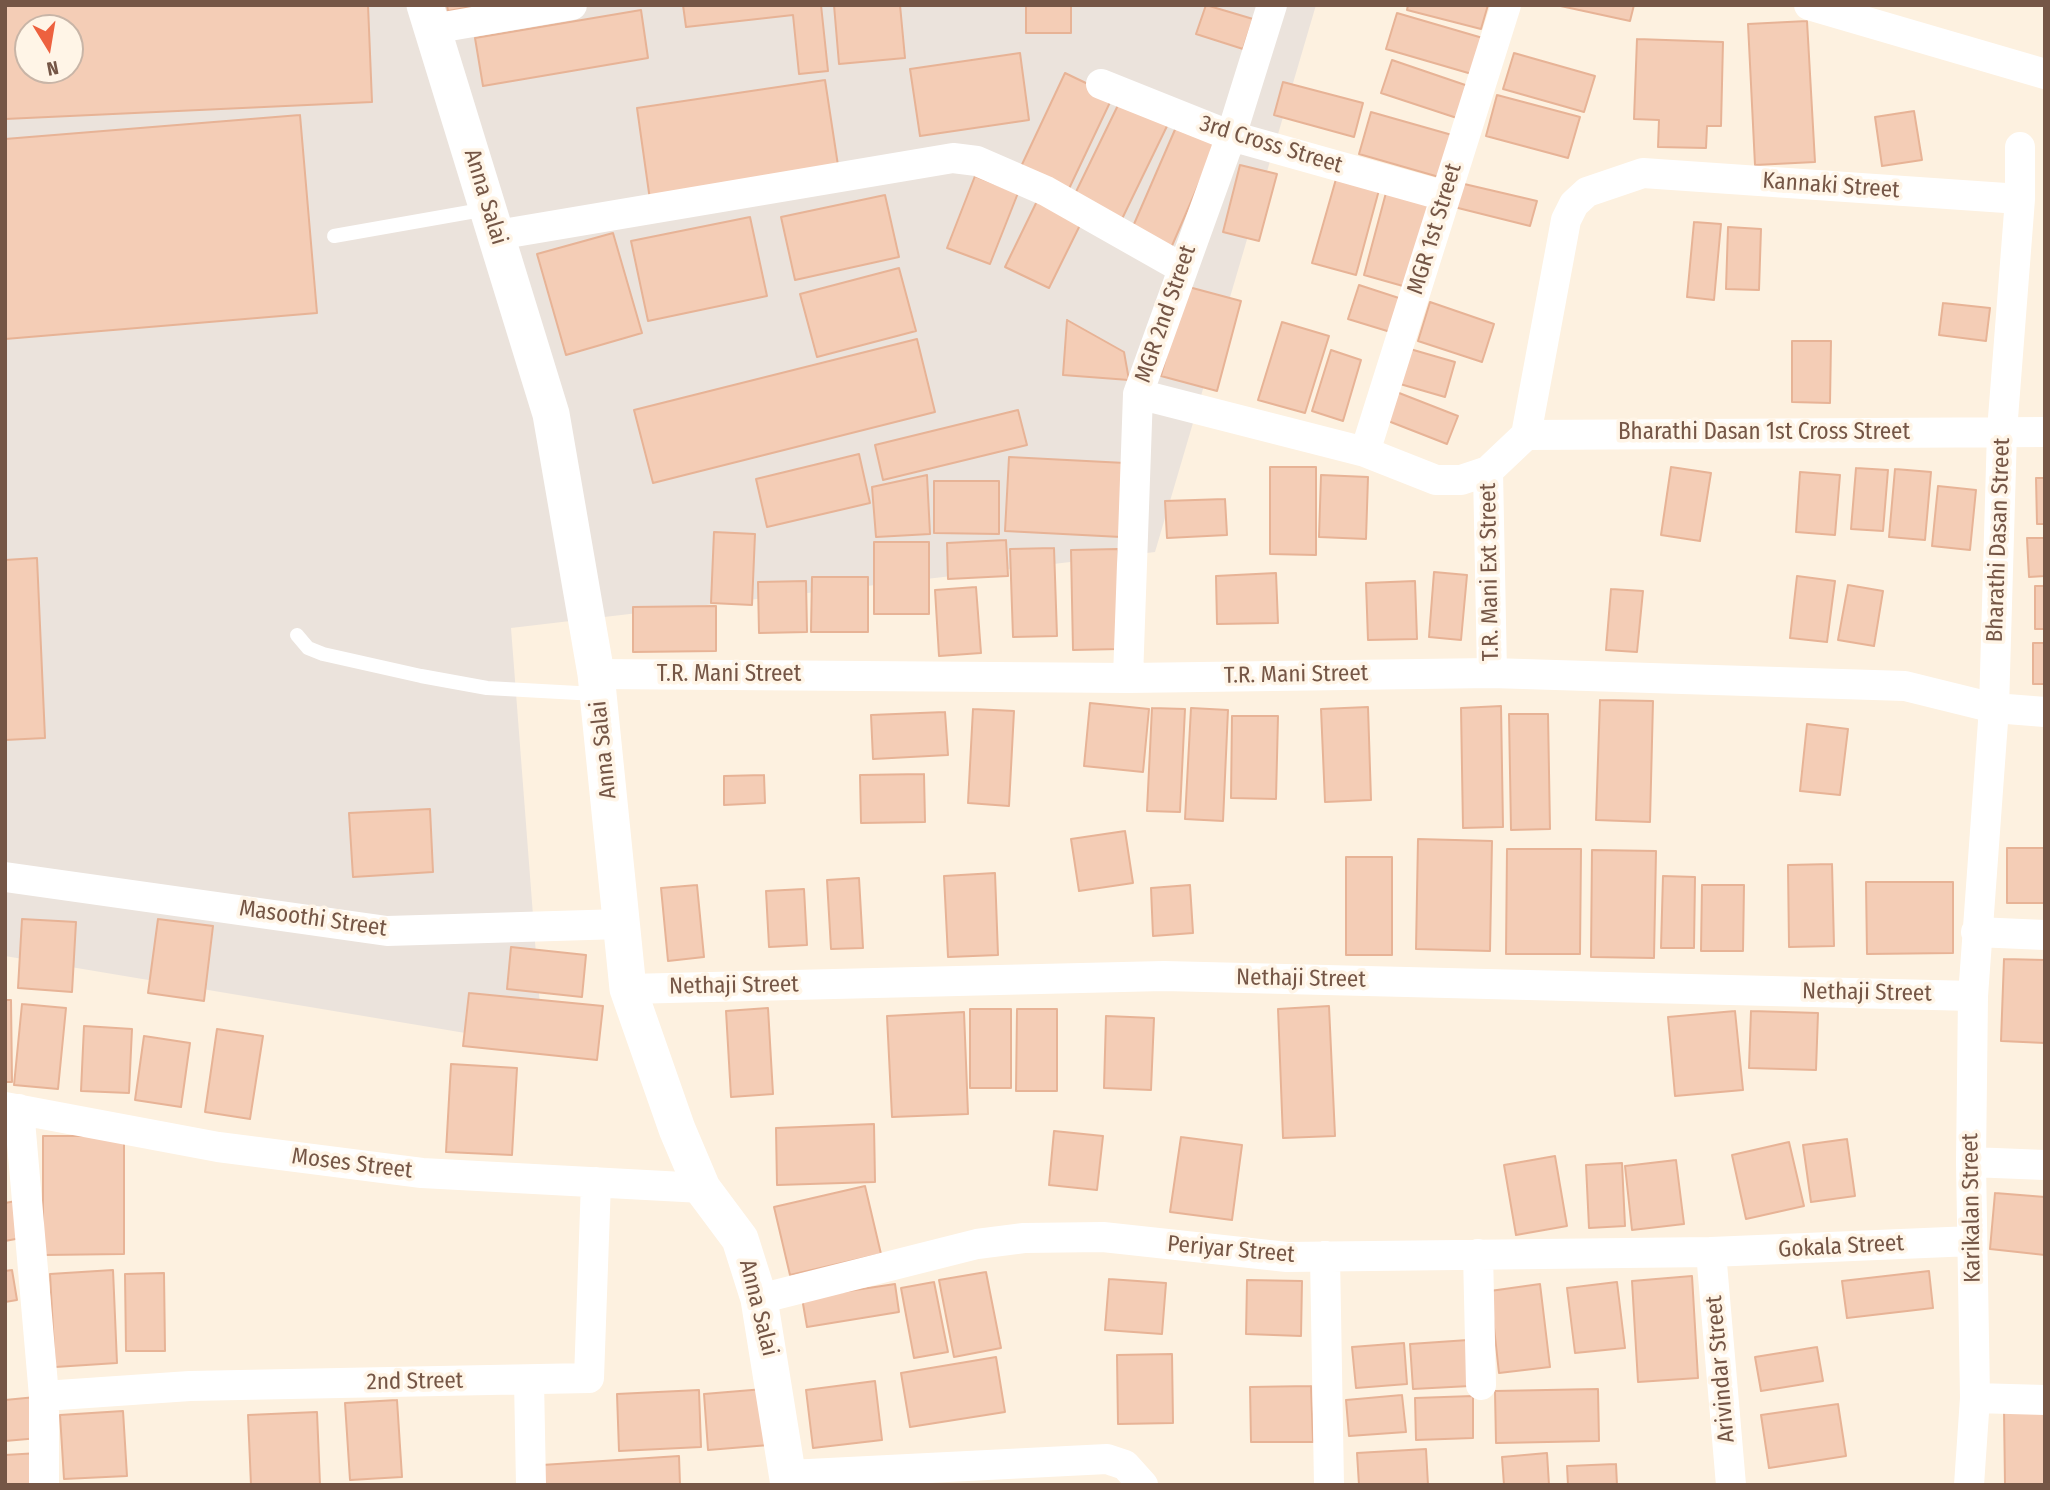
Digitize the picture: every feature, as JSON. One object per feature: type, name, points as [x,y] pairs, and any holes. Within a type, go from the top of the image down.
[{"type":"street","points":[[429,17],[572,5]]},
{"type":"street","name":"MGR 2nd Street","points":[[1128,678],[1138,394],[1231,136],[1272,5]]},
{"type":"street","name":"MGR 1st Street","points":[[1365,452],[1506,5]]},
{"type":"street","points":[[1809,5],[2045,74]]},
{"type":"street","name":"Anna Salai","points":[[429,17],[551,414],[597,684],[628,989],[677,1129],[702,1188],[740,1239],[759,1299],[789,1480]]},
{"type":"street","name":"3rd Cross Street","points":[[1101,84],[1231,136],[1445,196]]},
{"type":"street","name":"Bharathi Dasan Street","points":[[1976,932],[1994,708],[2002,431],[2020,199],[2020,147]]},
{"type":"street","points":[[493,222],[953,158],[977,161],[1046,191],[1182,268]]},
{"type":"street","name":"Kannaki Street","points":[[1526,435],[1566,220],[1574,204],[1587,192],[1643,173],[2020,199]]},
{"type":"street","points":[[1138,394],[1365,452],[1436,481],[1461,480],[1488,471],[1526,435]]},
{"type":"street","name":"Bharathi Dasan 1st Cross Street","points":[[1526,435],[2045,432]]},
{"type":"street","name":"T.R. Mani Ext Street","points":[[1488,471],[1492,673]]},
{"type":"street","name":"T.R. Mani Street","points":[[597,684],[1492,673],[1905,686],[1994,708],[2045,712]]},
{"type":"street","name":"Masoothi Street","points":[[5,877],[387,931],[622,924]]},
{"type":"street","points":[[1976,932],[2045,934]]},
{"type":"street","name":"Karikalan Street","points":[[1969,1485],[1975,1398],[1971,1162],[1976,932]]},
{"type":"street","name":"Nethaji Street","points":[[628,989],[1164,976],[1973,996]]},
{"type":"street","points":[[12,1108],[44,1396],[44,1485]]},
{"type":"street","name":"Moses Street","points":[[12,1108],[218,1147],[422,1173],[702,1188]]},
{"type":"street","points":[[1971,1162],[2045,1165]]},
{"type":"street","name":"2nd Street","points":[[44,1396],[190,1386],[589,1378],[596,1182]]},
{"type":"street","name":"Periyar Street","points":[[759,1299],[977,1244],[1024,1238],[1103,1237],[1287,1257],[1711,1252]]},
{"type":"street","name":"Gokala Street","points":[[1711,1252],[1972,1241]]},
{"type":"street","name":"Arivindar Street","points":[[1711,1252],[1731,1485]]},
{"type":"street","points":[[1478,1254],[1481,1385]]},
{"type":"street","points":[[1325,1256],[1329,1485]]},
{"type":"street","points":[[529,1380],[531,1485]]},
{"type":"street","points":[[1975,1398],[2045,1400]]},
{"type":"street","points":[[789,1480],[1107,1459],[1125,1465],[1143,1485]]},
{"type":"lane","points":[[334,236],[493,222]]},
{"type":"lane","points":[[297,635],[308,648],[323,654],[487,688],[597,684]]},
{"type":"shaded area","points":[[5,5],[1316,5],[1155,552],[511,628],[543,1046],[5,956]]},
{"type":"building","points":[[5,5],[368,5],[372,102],[5,119]]},
{"type":"building","points":[[447,5],[482,5],[448,11]]},
{"type":"building","points":[[683,5],[821,5],[828,71],[799,74],[793,15],[686,27]]},
{"type":"building","points":[[834,5],[900,5],[905,58],[839,64]]},
{"type":"building","points":[[1026,5],[1071,5],[1071,33],[1026,33]]},
{"type":"building","points":[[1206,5],[1253,19],[1243,49],[1196,34]]},
{"type":"building","points":[[1408,5],[1488,5],[1481,29],[1407,10]]},
{"type":"building","points":[[1556,5],[1634,5],[1630,21]]},
{"type":"building","points":[[641,10],[648,58],[483,86],[475,38]]},
{"type":"building","points":[[1397,13],[1493,41],[1482,77],[1386,49]]},
{"type":"building","points":[[1807,21],[1815,162],[1755,165],[1748,24]]},
{"type":"building","points":[[1637,39],[1723,42],[1721,126],[1707,126],[1706,148],[1658,147],[1659,120],[1634,119]]},
{"type":"building","points":[[1020,53],[1029,120],[920,136],[910,69]]},
{"type":"building","points":[[1514,53],[1595,76],[1584,112],[1503,89]]},
{"type":"building","points":[[1392,60],[1477,89],[1466,121],[1381,93]]},
{"type":"building","points":[[1065,73],[1113,96],[1066,195],[1018,173]]},
{"type":"building","points":[[825,80],[839,172],[650,200],[637,108]]},
{"type":"building","points":[[1283,82],[1363,103],[1354,137],[1274,115]]},
{"type":"building","points":[[1497,95],[1580,117],[1568,158],[1486,136]]},
{"type":"building","points":[[1121,99],[1169,122],[1120,223],[1072,200]]},
{"type":"building","points":[[1914,111],[1922,160],[1882,166],[1875,117]]},
{"type":"building","points":[[1371,112],[1452,135],[1439,177],[1359,154]]},
{"type":"building","points":[[300,115],[317,313],[5,339],[5,139]]},
{"type":"building","points":[[1177,125],[1217,142],[1171,248],[1131,231]]},
{"type":"building","points":[[1240,165],[1277,174],[1259,241],[1223,232]]},
{"type":"building","points":[[975,176],[1018,193],[990,264],[947,248]]},
{"type":"building","points":[[1336,179],[1379,190],[1356,275],[1312,263]]},
{"type":"building","points":[[1460,183],[1537,201],[1530,226],[1454,207]]},
{"type":"building","points":[[1387,189],[1435,201],[1410,288],[1364,275]]},
{"type":"building","points":[[885,195],[899,257],[795,280],[781,217]]},
{"type":"building","points":[[1040,195],[1084,217],[1049,288],[1005,267]]},
{"type":"building","points":[[750,217],[767,296],[648,321],[631,241]]},
{"type":"building","points":[[1694,222],[1721,224],[1714,300],[1687,297]]},
{"type":"building","points":[[1728,227],[1761,229],[1759,290],[1726,289]]},
{"type":"building","points":[[613,233],[642,333],[566,355],[537,254]]},
{"type":"building","points":[[899,268],[916,331],[817,357],[800,294]]},
{"type":"building","points":[[1359,285],[1408,301],[1397,334],[1348,319]]},
{"type":"building","points":[[1185,286],[1241,301],[1217,391],[1161,376]]},
{"type":"building","points":[[1430,302],[1494,324],[1482,362],[1418,341]]},
{"type":"building","points":[[1943,303],[1990,308],[1986,341],[1939,335]]},
{"type":"building","points":[[1067,320],[1124,352],[1129,380],[1063,375]]},
{"type":"building","points":[[1282,322],[1329,336],[1305,413],[1258,400]]},
{"type":"building","points":[[917,339],[935,412],[653,483],[634,410]]},
{"type":"building","points":[[1792,341],[1831,341],[1830,403],[1792,402]]},
{"type":"building","points":[[1410,349],[1455,362],[1445,397],[1400,384]]},
{"type":"building","points":[[1331,350],[1361,360],[1343,421],[1312,411]]},
{"type":"building","points":[[1394,391],[1458,416],[1447,444],[1383,419]]},
{"type":"building","points":[[1018,410],[1027,445],[883,480],[875,445]]},
{"type":"building","points":[[859,454],[870,503],[767,527],[756,479]]},
{"type":"building","points":[[1009,457],[1125,463],[1121,537],[1005,531]]},
{"type":"building","points":[[1270,467],[1316,467],[1316,555],[1270,554]]},
{"type":"building","points":[[1671,467],[1711,473],[1700,541],[1661,535]]},
{"type":"building","points":[[1856,468],[1888,470],[1883,531],[1851,529]]},
{"type":"building","points":[[1895,469],[1931,472],[1925,540],[1889,537]]},
{"type":"building","points":[[1800,472],[1840,475],[1835,535],[1796,532]]},
{"type":"building","points":[[927,475],[930,534],[876,537],[872,487]]},
{"type":"building","points":[[1321,475],[1368,477],[1366,539],[1319,537]]},
{"type":"building","points":[[2036,478],[2045,478],[2045,524],[2037,524]]},
{"type":"building","points":[[934,481],[999,481],[999,534],[934,533]]},
{"type":"building","points":[[1938,486],[1976,490],[1970,550],[1932,546]]},
{"type":"building","points":[[1225,499],[1227,535],[1167,538],[1165,501]]},
{"type":"building","points":[[714,532],[755,534],[752,605],[711,603]]},
{"type":"building","points":[[2027,538],[2045,538],[2045,576],[2029,577]]},
{"type":"building","points":[[1006,540],[1008,576],[948,579],[947,543]]},
{"type":"building","points":[[874,542],[929,542],[929,614],[874,614]]},
{"type":"building","points":[[1054,548],[1057,636],[1013,637],[1010,549]]},
{"type":"building","points":[[1118,549],[1119,649],[1073,650],[1071,550]]},
{"type":"building","points":[[37,558],[45,738],[5,740],[5,560]]},
{"type":"building","points":[[1434,572],[1467,575],[1461,640],[1429,637]]},
{"type":"building","points":[[1276,573],[1278,623],[1217,624],[1216,576]]},
{"type":"building","points":[[1797,576],[1835,581],[1827,642],[1790,638]]},
{"type":"building","points":[[812,577],[868,577],[868,632],[811,632]]},
{"type":"building","points":[[806,581],[807,632],[759,633],[758,582]]},
{"type":"building","points":[[1415,581],[1417,639],[1368,640],[1366,583]]},
{"type":"building","points":[[1848,585],[1883,591],[1874,646],[1838,640]]},
{"type":"building","points":[[2035,586],[2045,586],[2045,629],[2035,629]]},
{"type":"building","points":[[976,587],[981,653],[939,656],[935,590]]},
{"type":"building","points":[[1611,589],[1643,591],[1637,652],[1606,650]]},
{"type":"building","points":[[716,606],[716,651],[633,652],[633,607]]},
{"type":"building","points":[[2033,643],[2045,643],[2045,684],[2033,684]]},
{"type":"building","points":[[1600,700],[1653,701],[1650,822],[1596,820]]},
{"type":"building","points":[[1090,703],[1149,709],[1143,772],[1084,766]]},
{"type":"building","points":[[1501,706],[1503,827],[1463,828],[1461,708]]},
{"type":"building","points":[[1368,707],[1371,800],[1325,802],[1321,709]]},
{"type":"building","points":[[1152,708],[1185,709],[1180,812],[1147,811]]},
{"type":"building","points":[[1191,708],[1228,710],[1223,821],[1185,819]]},
{"type":"building","points":[[973,709],[1014,711],[1009,806],[968,803]]},
{"type":"building","points":[[945,712],[948,755],[873,759],[871,715]]},
{"type":"building","points":[[1509,714],[1548,714],[1550,829],[1511,830]]},
{"type":"building","points":[[1232,716],[1278,716],[1276,799],[1231,798]]},
{"type":"building","points":[[1807,724],[1848,729],[1840,795],[1800,791]]},
{"type":"building","points":[[924,774],[925,822],[861,823],[860,775]]},
{"type":"building","points":[[764,775],[765,803],[724,805],[724,776]]},
{"type":"building","points":[[430,809],[433,872],[353,877],[349,813]]},
{"type":"building","points":[[1125,831],[1133,883],[1079,891],[1071,839]]},
{"type":"building","points":[[1418,839],[1492,841],[1490,951],[1416,949]]},
{"type":"building","points":[[2007,848],[2045,848],[2045,903],[2007,903]]},
{"type":"building","points":[[1507,849],[1581,849],[1580,954],[1506,954]]},
{"type":"building","points":[[1592,850],[1656,851],[1654,958],[1591,957]]},
{"type":"building","points":[[1346,857],[1392,857],[1392,955],[1346,955]]},
{"type":"building","points":[[1832,864],[1834,946],[1789,947],[1788,865]]},
{"type":"building","points":[[995,873],[998,955],[948,957],[944,876]]},
{"type":"building","points":[[1663,876],[1695,877],[1694,948],[1661,948]]},
{"type":"building","points":[[859,878],[863,948],[831,949],[827,880]]},
{"type":"building","points":[[1866,882],[1953,882],[1953,953],[1867,954]]},
{"type":"building","points":[[697,885],[704,957],[668,961],[661,888]]},
{"type":"building","points":[[1190,885],[1193,933],[1153,936],[1151,888]]},
{"type":"building","points":[[1702,885],[1744,885],[1743,951],[1701,951]]},
{"type":"building","points":[[804,889],[807,945],[769,947],[766,891]]},
{"type":"building","points":[[22,919],[76,922],[72,992],[18,988]]},
{"type":"building","points":[[158,919],[213,926],[204,1001],[148,993]]},
{"type":"building","points":[[511,947],[586,955],[582,997],[507,989]]},
{"type":"building","points":[[2004,959],[2045,960],[2045,1043],[2001,1041]]},
{"type":"building","points":[[469,993],[603,1006],[597,1060],[463,1046]]},
{"type":"building","points":[[5,1000],[11,1000],[12,1082],[5,1082]]},
{"type":"building","points":[[22,1004],[66,1008],[58,1089],[14,1085]]},
{"type":"building","points":[[1329,1006],[1335,1136],[1283,1138],[1278,1009]]},
{"type":"building","points":[[768,1008],[773,1094],[731,1097],[726,1011]]},
{"type":"building","points":[[970,1009],[1011,1009],[1011,1088],[970,1088]]},
{"type":"building","points":[[1017,1009],[1057,1009],[1057,1091],[1016,1091]]},
{"type":"building","points":[[1735,1011],[1743,1090],[1675,1096],[1668,1017]]},
{"type":"building","points":[[1751,1011],[1818,1013],[1816,1070],[1749,1068]]},
{"type":"building","points":[[964,1012],[968,1114],[892,1117],[887,1016]]},
{"type":"building","points":[[1106,1016],[1154,1018],[1151,1090],[1104,1088]]},
{"type":"building","points":[[84,1026],[132,1029],[129,1093],[81,1091]]},
{"type":"building","points":[[217,1029],[263,1036],[250,1119],[205,1112]]},
{"type":"building","points":[[144,1036],[190,1043],[181,1107],[135,1100]]},
{"type":"building","points":[[451,1064],[517,1068],[512,1155],[446,1152]]},
{"type":"building","points":[[874,1124],[875,1182],[777,1185],[776,1128]]},
{"type":"building","points":[[1054,1131],[1103,1136],[1097,1190],[1049,1185]]},
{"type":"building","points":[[43,1136],[124,1136],[124,1254],[43,1255]]},
{"type":"building","points":[[1181,1137],[1242,1145],[1232,1220],[1170,1212]]},
{"type":"building","points":[[1847,1139],[1855,1196],[1811,1202],[1803,1145]]},
{"type":"building","points":[[1789,1142],[1804,1206],[1746,1219],[1732,1155]]},
{"type":"building","points":[[1555,1156],[1567,1226],[1516,1235],[1504,1165]]},
{"type":"building","points":[[1676,1160],[1684,1224],[1632,1230],[1625,1166]]},
{"type":"building","points":[[1622,1163],[1625,1226],[1589,1228],[1586,1165]]},
{"type":"building","points":[[865,1186],[881,1254],[790,1275],[774,1207]]},
{"type":"building","points":[[1995,1193],[2045,1197],[2045,1255],[1990,1249]]},
{"type":"building","points":[[16,1201],[21,1238],[5,1241],[5,1203]]},
{"type":"building","points":[[12,1270],[17,1300],[5,1302],[5,1271]]},
{"type":"building","points":[[113,1270],[117,1363],[55,1367],[50,1274]]},
{"type":"building","points":[[1929,1271],[1933,1308],[1847,1318],[1842,1281]]},
{"type":"building","points":[[986,1272],[1001,1348],[954,1357],[939,1280]]},
{"type":"building","points":[[164,1273],[165,1351],[126,1351],[125,1274]]},
{"type":"building","points":[[1692,1276],[1698,1378],[1638,1382],[1632,1281]]},
{"type":"building","points":[[1109,1279],[1166,1283],[1162,1334],[1105,1330]]},
{"type":"building","points":[[1247,1280],[1302,1281],[1301,1336],[1246,1334]]},
{"type":"building","points":[[934,1282],[948,1352],[914,1358],[901,1288]]},
{"type":"building","points":[[1617,1282],[1625,1348],[1575,1353],[1567,1288]]},
{"type":"building","points":[[895,1284],[899,1312],[807,1327],[802,1298]]},
{"type":"building","points":[[1540,1284],[1550,1367],[1499,1373],[1490,1291]]},
{"type":"building","points":[[1468,1340],[1470,1386],[1413,1389],[1410,1344]]},
{"type":"building","points":[[1404,1343],[1407,1384],[1356,1388],[1352,1347]]},
{"type":"building","points":[[1817,1347],[1823,1381],[1761,1391],[1755,1357]]},
{"type":"building","points":[[1172,1354],[1173,1423],[1118,1424],[1117,1355]]},
{"type":"building","points":[[996,1357],[1005,1412],[910,1427],[901,1373]]},
{"type":"building","points":[[875,1381],[882,1440],[813,1448],[806,1390]]},
{"type":"building","points":[[1311,1386],[1313,1442],[1251,1442],[1250,1387]]},
{"type":"building","points":[[764,1389],[769,1445],[708,1450],[704,1394]]},
{"type":"building","points":[[1598,1389],[1599,1441],[1496,1443],[1495,1391]]},
{"type":"building","points":[[699,1390],[701,1447],[619,1451],[617,1394]]},
{"type":"building","points":[[1402,1395],[1406,1432],[1349,1436],[1346,1400]]},
{"type":"building","points":[[1473,1396],[1473,1438],[1416,1440],[1415,1398]]},
{"type":"building","points":[[36,1397],[39,1438],[5,1441],[5,1400]]},
{"type":"building","points":[[397,1400],[402,1477],[350,1480],[345,1403]]},
{"type":"building","points":[[1838,1404],[1846,1456],[1769,1468],[1761,1415]]},
{"type":"building","points":[[2045,1408],[2045,1485],[2005,1485],[2004,1409]]},
{"type":"building","points":[[123,1411],[127,1476],[64,1479],[60,1415]]},
{"type":"building","points":[[317,1412],[320,1485],[251,1485],[248,1415]]},
{"type":"building","points":[[1426,1449],[1428,1485],[1359,1485],[1357,1453]]},
{"type":"building","points":[[39,1453],[41,1485],[5,1485],[5,1455]]},
{"type":"building","points":[[1547,1453],[1549,1485],[1504,1485],[1502,1457]]},
{"type":"building","points":[[679,1456],[680,1485],[543,1485],[542,1465]]},
{"type":"building","points":[[1616,1464],[1617,1485],[1568,1485],[1567,1466]]}]
